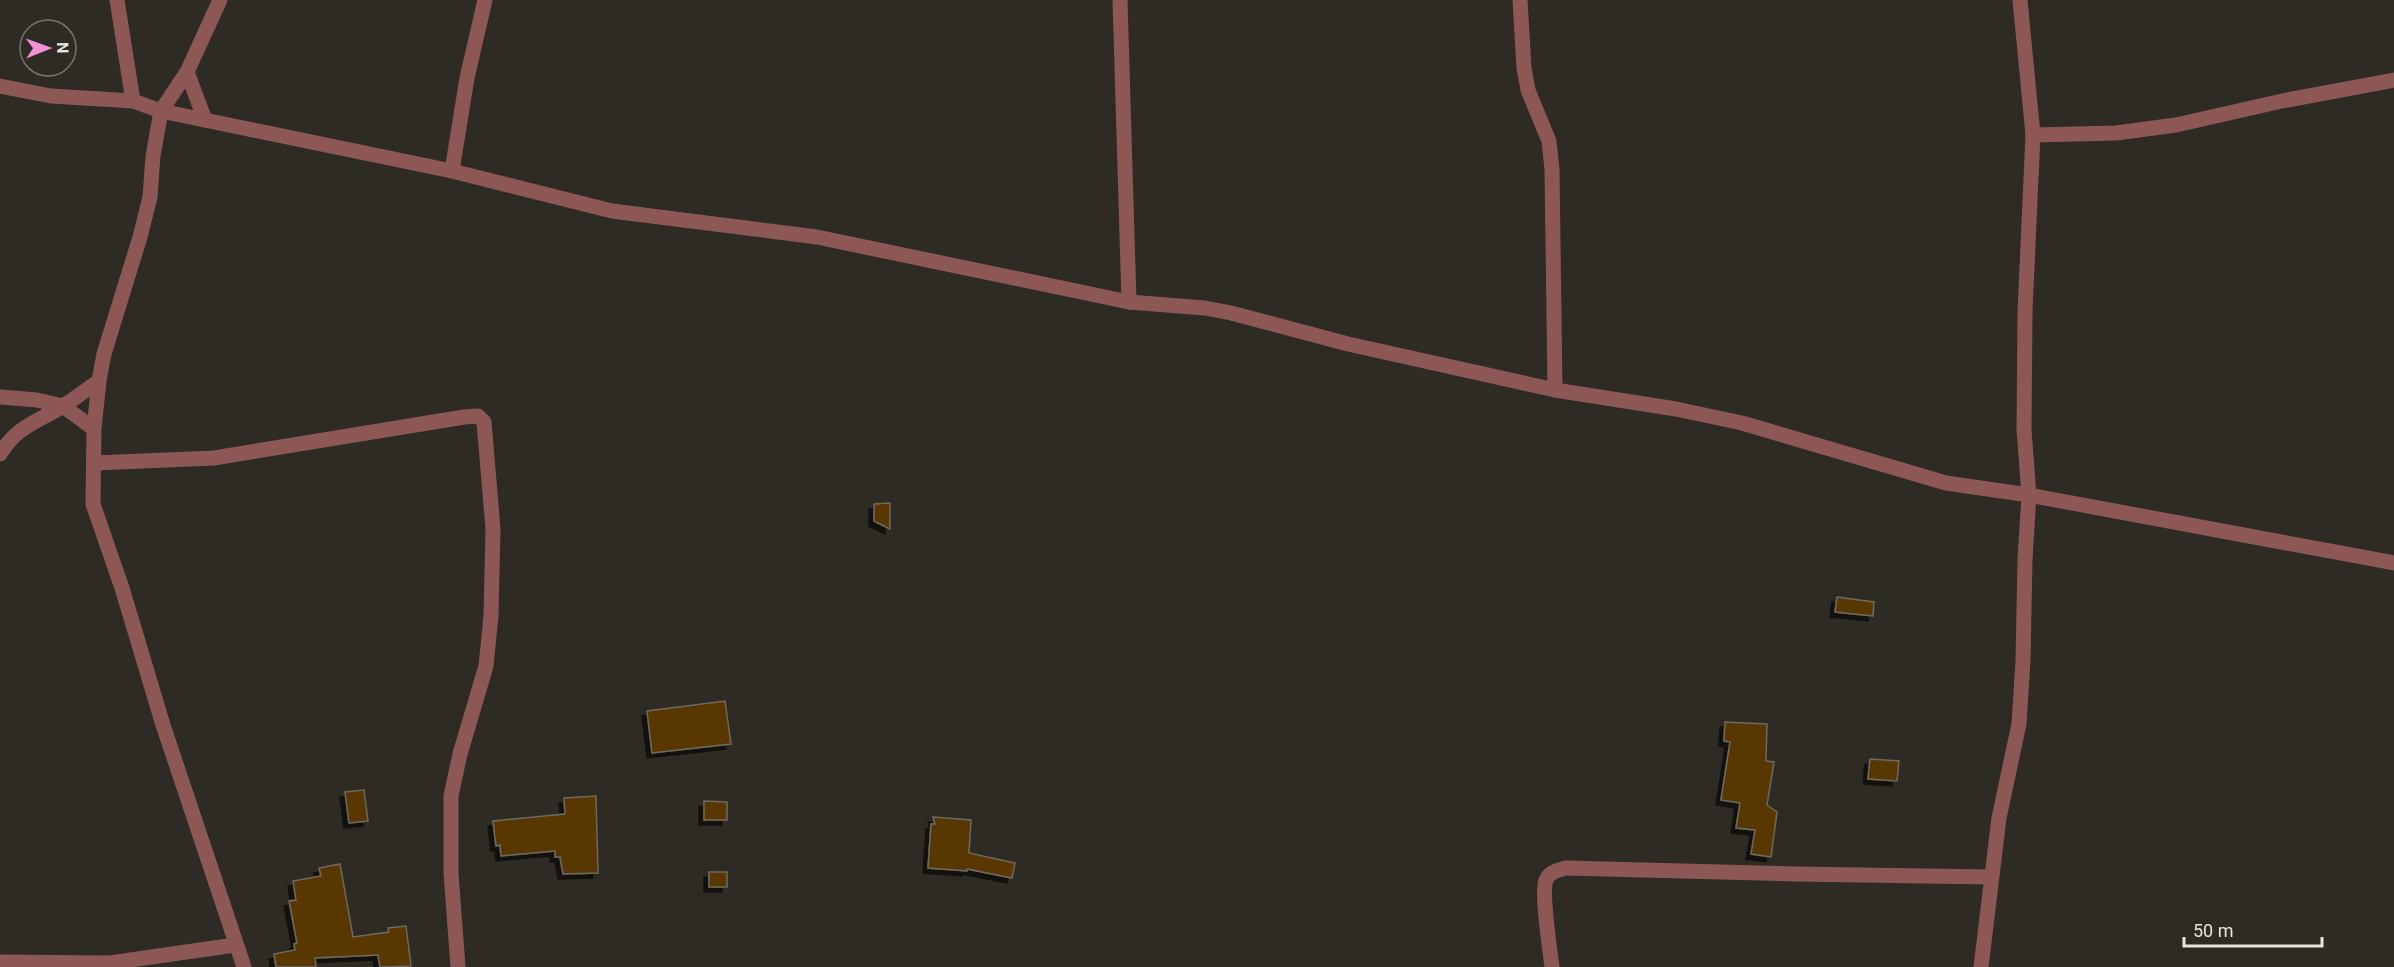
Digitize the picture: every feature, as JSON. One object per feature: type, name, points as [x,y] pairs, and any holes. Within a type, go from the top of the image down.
[{"type":"street","points":[[117,0],[133,101]]},
{"type":"street","points":[[220,0],[187,72],[161,111],[153,156],[150,197],[104,354],[99,381],[94,429],[93,504],[244,967]]},
{"type":"street","points":[[452,171],[467,78],[485,0]]},
{"type":"street","points":[[1120,0],[1129,302]]},
{"type":"street","points":[[1520,0],[1528,90],[1549,141],[1552,169],[1555,390]]},
{"type":"street","points":[[1981,967],[1999,818],[2019,724],[2029,495],[2024,430],[2033,135],[2020,0]]},
{"type":"street","points":[[187,72],[205,120]]},
{"type":"street","points":[[2033,135],[2116,134],[2394,80]]},
{"type":"street","points":[[0,86],[51,96],[133,101],[161,111],[452,171],[612,211],[817,237],[1129,302],[1205,308],[1231,313],[1348,344],[1555,390],[1676,409],[1742,423],[1946,483],[2029,495],[2394,563]]},
{"type":"street","points":[[0,454],[7,443],[24,426],[63,406],[99,381]]},
{"type":"street","points":[[0,397],[37,400],[63,406],[94,429]]},
{"type":"street","points":[[94,463],[214,458],[464,417],[478,416],[484,422],[493,529],[491,616],[486,666],[460,754],[451,796],[451,873],[458,967]]},
{"type":"street","points":[[1552,967],[1545,896],[1546,880],[1554,871],[1566,868],[1991,877]]},
{"type":"street","points":[[0,962],[110,963],[236,945]]},
{"type":"building","points":[[890,503],[890,529],[874,521],[874,504]]},
{"type":"building","points":[[1837,597],[1874,602],[1873,616],[1835,612]]},
{"type":"building","points":[[725,701],[731,744],[652,753],[647,711]]},
{"type":"building","points":[[1725,722],[1767,724],[1766,761],[1774,762],[1767,805],[1777,812],[1771,857],[1751,854],[1755,830],[1736,828],[1740,803],[1721,800],[1730,742],[1724,741]]},
{"type":"building","points":[[1870,759],[1899,761],[1897,781],[1868,779]]},
{"type":"building","points":[[364,790],[368,821],[349,823],[345,792]]},
{"type":"building","points":[[596,796],[598,873],[563,874],[560,857],[555,857],[555,851],[501,856],[500,845],[496,846],[493,821],[565,814],[564,798]]},
{"type":"building","points":[[704,801],[727,802],[727,820],[704,820]]},
{"type":"building","points":[[933,817],[971,820],[969,853],[1015,863],[1012,878],[967,869],[967,871],[928,868],[931,824],[935,824]]},
{"type":"building","points":[[340,864],[353,937],[389,932],[388,928],[406,926],[411,966],[380,967],[378,955],[315,958],[316,967],[276,967],[274,954],[295,950],[294,944],[297,943],[289,901],[296,900],[293,881],[321,876],[319,868]]},
{"type":"building","points":[[709,872],[727,872],[727,887],[709,887]]}]
